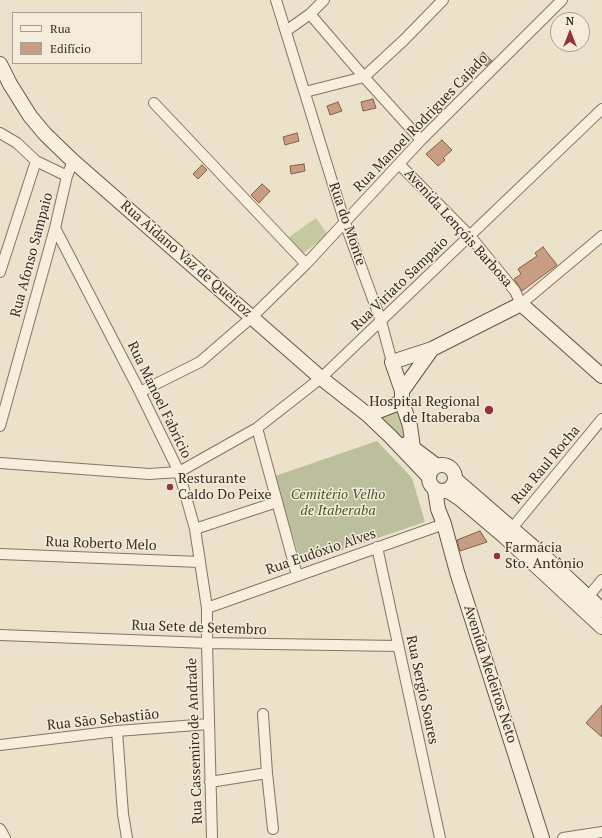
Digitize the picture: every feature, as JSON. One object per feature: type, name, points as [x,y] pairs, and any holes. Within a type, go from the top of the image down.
[{"type":"street","name":"Rua do Monte","points":[[276,0],[306,92],[345,223],[381,321],[410,426],[413,448]]},
{"type":"street","points":[[286,31],[310,14],[324,0]]},
{"type":"street","points":[[306,92],[364,77],[404,40],[443,0]]},
{"type":"street","name":"Rua Manoel Rodrigues Cajado","points":[[140,392],[200,362],[252,317],[306,264],[421,140],[562,0]]},
{"type":"street","points":[[310,14],[421,140]]},
{"type":"street","name":"Rua Aidano Vaz de Queiroz","points":[[0,64],[10,84],[34,121],[73,161],[321,378],[368,415],[441,483]]},
{"type":"street","points":[[154,103],[306,264]]},
{"type":"street","name":"Rua Viriato Sampaio","points":[[179,472],[257,428],[321,378],[602,109]]},
{"type":"street","points":[[0,133],[17,143],[36,162],[67,176]]},
{"type":"street","name":"Rua Afonso Sampaio","points":[[0,426],[56,228],[67,176],[73,161]]},
{"type":"street","points":[[1,268],[36,162]]},
{"type":"street","name":"Avenida Lençóis Barbosa","points":[[399,164],[470,236],[515,291],[521,304],[602,376]]},
{"type":"street","name":"Rua Manoel Fabricio","points":[[56,228],[179,472],[194,529],[200,562],[207,608],[206,643]]},
{"type":"street","points":[[392,362],[432,349],[521,304],[602,236]]},
{"type":"street","points":[[368,415],[402,396],[432,349]]},
{"type":"street","name":"Rua Raul Rocha","points":[[508,533],[602,418]]},
{"type":"street","points":[[257,428],[297,575]]},
{"type":"street","name":"Rua Aidano Vaz de Queiroz","points":[[391,437],[413,448],[441,483]]},
{"type":"street","points":[[0,464],[149,474],[179,472]]},
{"type":"street","points":[[441,483],[459,498],[482,509],[541,563],[602,627]]},
{"type":"street","name":"Avenida Medeiros Neto","points":[[441,483],[438,509],[542,838]]},
{"type":"street","points":[[194,529],[277,502]]},
{"type":"street","name":"Rua Eudóxio Alves","points":[[207,608],[444,524]]},
{"type":"street","name":"Rua Sergio Soares","points":[[377,547],[440,838]]},
{"type":"street","name":"Rua Roberto Melo","points":[[0,554],[200,562]]},
{"type":"street","points":[[541,563],[588,597],[602,610]]},
{"type":"street","points":[[588,597],[602,580]]},
{"type":"street","name":"Rua Sete de Setembro","points":[[0,635],[206,643],[398,646]]},
{"type":"street","name":"Rua Cassemiro de Andrade","points":[[206,643],[212,838]]},
{"type":"street","points":[[263,714],[267,773],[274,829]]},
{"type":"street","name":"Rua São Sebastião","points":[[0,745],[116,731],[209,724]]},
{"type":"street","points":[[116,731],[123,814],[127,838]]},
{"type":"street","points":[[210,782],[267,773]]},
{"type":"street","points":[[0,829],[5,838]]},
{"type":"street","points":[[562,838],[602,832]]},
{"type":"green space","points":[[316,218],[328,235],[302,254],[289,237]]},
{"type":"green space","points":[[396,410],[399,412],[405,440],[403,441],[376,419]]},
{"type":"green space","name":"Cemitério Velho de Itaberaba","points":[[377,441],[412,478],[425,522],[301,564],[275,476]]},
{"type":"building","points":[[483,52],[492,61],[486,66],[478,58]]},
{"type":"building","points":[[373,99],[376,108],[363,111],[361,102]]},
{"type":"building","points":[[338,102],[342,111],[330,115],[327,106]]},
{"type":"building","points":[[297,133],[299,141],[285,145],[283,137]]},
{"type":"building","points":[[442,140],[452,150],[443,158],[445,160],[438,166],[426,154]]},
{"type":"building","points":[[304,164],[305,171],[291,174],[290,166]]},
{"type":"building","points":[[202,165],[207,170],[198,179],[193,174]]},
{"type":"building","points":[[262,184],[270,191],[259,203],[251,195]]},
{"type":"building","points":[[543,247],[557,265],[522,291],[514,279],[521,274],[518,269],[537,256],[535,253]]},
{"type":"building","points":[[480,531],[487,542],[460,551],[457,540]]},
{"type":"building","points":[[602,705],[602,737],[586,723]]},
{"type":"place","name":"Hospital Regional de Itaberaba","points":[[489,410]]},
{"type":"place","name":"Resturante Caldo Do Peixe","points":[[170,487]]},
{"type":"place","name":"Farmácia Sto. Antônio","points":[[497,556]]}]
